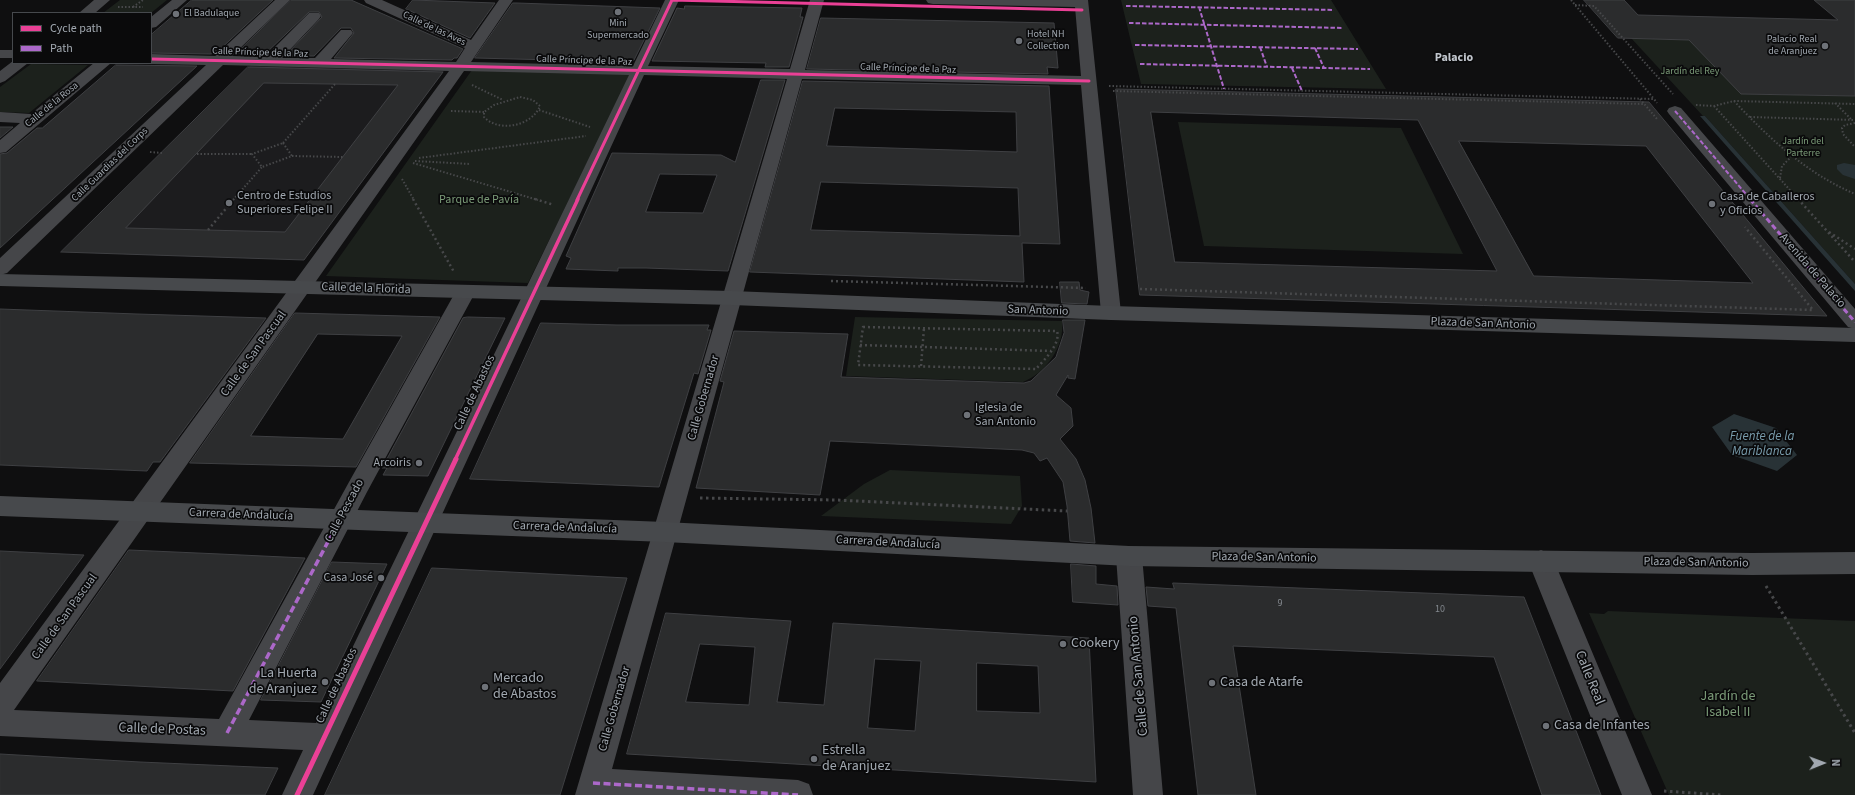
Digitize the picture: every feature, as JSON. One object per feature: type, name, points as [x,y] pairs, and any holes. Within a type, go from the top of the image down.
[{"type":"main road","name":"Calle de la Florida","points":[[0,280],[302,287],[462,285],[534,293],[732,298]]},
{"type":"main road","name":"San Antonio","points":[[732,298],[1111,314]]},
{"type":"main road","name":"Plaza de San Antonio","points":[[1111,314],[1855,335]]},
{"type":"main road","name":"Carrera de Andalucía","points":[[0,506],[665,532],[1129,556]]},
{"type":"main road","name":"Plaza de San Antonio","points":[[1129,556],[1855,563]]},
{"type":"street","points":[[87,12],[103,0]]},
{"type":"street","points":[[152,23],[180,0]]},
{"type":"street","name":"Calle Guardias del Corps","points":[[0,269],[283,0]]},
{"type":"street","name":"Calle de las Aves","points":[[371,0],[474,47]]},
{"type":"street","name":"Calle de San Pascual","points":[[0,706],[302,287],[465,74],[474,47],[506,0]]},
{"type":"street","name":"Calle de Abastos","points":[[297,795],[672,0]]},
{"type":"street","name":"Calle Gobernador","points":[[592,789],[818,0]]},
{"type":"street","points":[[933,0],[1081,2],[1111,314]]},
{"type":"street","points":[[270,61],[314,16]]},
{"type":"street","points":[[319,63],[346,33]]},
{"type":"street","points":[[0,54],[12,54]]},
{"type":"street","name":"Calle Príncipe de la Paz","points":[[152,59],[319,63],[465,74],[639,70],[1089,81]]},
{"type":"street","points":[[0,78],[19,64]]},
{"type":"street","name":"Calle de la Rosa","points":[[0,148],[102,64]]},
{"type":"street","name":"Avenida de Palacio","points":[[1671,104],[1855,322]]},
{"type":"street","points":[[0,118],[35,119]]},
{"type":"street","name":"Calle Pescado","points":[[227,733],[462,285]]},
{"type":"street","name":"Calle de San Antonio","points":[[1129,556],[1148,795]]},
{"type":"street","name":"Calle Real","points":[[1541,561],[1637,795]]},
{"type":"street","name":"Calle de Postas","points":[[0,723],[324,737]]},
{"type":"street","points":[[592,789],[798,795]]},
{"type":"path","points":[[134,7],[142,0]]},
{"type":"path","points":[[1571,0],[1656,102]]},
{"type":"path","points":[[1575,5],[1594,6],[1671,104]]},
{"type":"path","points":[[116,7],[144,7]]},
{"type":"path","points":[[465,74],[503,100]]},
{"type":"path","points":[[197,154],[252,154],[283,143],[335,84]]},
{"type":"path","points":[[1108,86],[1654,99],[1671,104]]},
{"type":"path","points":[[1113,91],[1645,104]]},
{"type":"path","points":[[527,98],[538,103],[539,110],[529,120],[511,125],[493,124],[485,117],[485,112],[491,105],[503,100],[527,98]]},
{"type":"path","points":[[1640,99],[1660,122]]},
{"type":"path","points":[[1734,101],[1765,135],[1791,158],[1824,179],[1855,194]]},
{"type":"path","points":[[1694,105],[1714,106],[1734,101],[1855,104]]},
{"type":"path","points":[[1834,103],[1851,120],[1855,122]]},
{"type":"path","points":[[1714,106],[1855,262]]},
{"type":"path","points":[[539,110],[592,127]]},
{"type":"path","points":[[446,111],[485,112]]},
{"type":"path","points":[[1749,117],[1851,120]]},
{"type":"path","points":[[1855,122],[1845,125],[1842,128],[1842,134],[1855,147]]},
{"type":"path","points":[[410,161],[590,135]]},
{"type":"path","points":[[283,143],[292,156]]},
{"type":"path","points":[[252,154],[262,167]]},
{"type":"path","points":[[208,230],[262,167],[292,156],[343,157]]},
{"type":"path","points":[[1780,179],[1780,167],[1791,158]]},
{"type":"path","points":[[410,161],[470,164]]},
{"type":"path","points":[[410,161],[555,205]]},
{"type":"path","points":[[400,175],[462,285]]},
{"type":"path","points":[[1140,289],[1814,310],[1744,225]]},
{"type":"path","points":[[1826,229],[1855,249]]},
{"type":"path","points":[[828,281],[1084,288]]},
{"type":"path","points":[[863,327],[924,328],[1057,331],[1052,351],[1036,369],[858,364],[863,327]]},
{"type":"path","points":[[921,366],[924,328]]},
{"type":"path","points":[[860,345],[1052,351]]},
{"type":"path","points":[[695,498],[836,500],[1067,511]]},
{"type":"path","points":[[1771,594],[1855,733]]},
{"type":"path","points":[[1682,792],[1721,795]]},
{"type":"shaded area","name":"Centro de Estudios Superiores Felipe II","points":[[251,65],[445,70],[304,260],[61,252]]},
{"type":"green space","points":[[120,0],[167,0],[152,12],[104,12]]},
{"type":"green space","points":[[1121,0],[1331,0],[1386,89],[1141,84]]},
{"type":"green space","name":"Jardín del Parterre","points":[[1631,38],[1689,40],[1742,94],[1855,96],[1855,284],[1705,116],[1703,116]]},
{"type":"green space","points":[[31,64],[88,65],[29,113],[0,112],[0,87]]},
{"type":"green space","name":"Parque de Pavía","points":[[472,70],[631,74],[528,283],[326,276]]},
{"type":"green space","points":[[1178,122],[1401,128],[1463,254],[1204,246]]},
{"type":"green space","points":[[855,317],[1062,321],[1062,330],[1057,349],[1052,358],[1039,372],[1023,382],[846,376]]},
{"type":"green space","points":[[890,470],[1020,476],[1022,506],[1011,524],[821,516],[864,484]]},
{"type":"green space","name":"Jardín de Isabel II","points":[[1608,611],[1855,621],[1855,795],[1669,795],[1589,613],[1604,614]]},
{"type":"water","points":[[1700,116],[1705,116],[1855,284],[1855,291]]},
{"type":"water","points":[[1844,163],[1855,165],[1855,179],[1843,175],[1837,169],[1837,165]]},
{"type":"water","name":"Fuente de la Mariblanca","points":[[1734,414],[1776,428],[1797,455],[1777,471],[1732,455],[1712,427]]},
{"type":"building","points":[[192,0],[273,0],[216,53],[152,53],[152,34]]},
{"type":"building","points":[[291,0],[351,0],[463,49],[457,58],[452,60],[334,58],[354,33],[351,28],[341,28],[314,56],[285,56],[322,17],[319,12],[309,12],[264,55],[237,53]]},
{"type":"building","points":[[413,0],[495,3],[470,38],[406,9]]},
{"type":"building","name":"Palacio Real de Aranjuez","points":[[1584,0],[1624,0],[1638,15],[1838,20],[1814,0],[1855,0],[1855,96],[1741,94],[1689,40],[1618,38]]},
{"type":"building","points":[[513,3],[660,8],[634,60],[631,62],[475,58]]},
{"type":"building","points":[[685,6],[802,8],[800,17],[803,17],[789,67],[765,67],[766,63],[652,61],[677,8],[684,9]]},
{"type":"building","name":"Hotel NH Collection","points":[[821,18],[1054,23],[1058,68],[1047,67],[1048,74],[807,69]]},
{"type":"building","points":[[116,65],[197,66],[0,248],[0,154],[7,153],[37,128],[42,128]]},
{"type":"building","points":[[248,67],[443,72],[304,260],[61,252]],"holes":[[[264,83],[398,85],[285,232],[126,228]]]},
{"type":"building","points":[[761,80],[785,80],[728,271],[646,268],[618,268],[618,271],[566,269],[571,258],[566,256],[612,153],[721,155],[735,162]],"holes":[[[660,174],[717,175],[703,213],[646,212]]]},
{"type":"building","points":[[803,81],[1049,86],[1060,244],[1022,243],[1024,282],[750,272]],"holes":[[[835,108],[1016,112],[1017,152],[827,146]],[[821,182],[1018,188],[1020,236],[811,230]]]},
{"type":"building","name":"Casa de Caballeros y Oficios","points":[[1116,89],[1649,102],[1827,316],[1140,295]],"holes":[[[1151,112],[1418,120],[1497,271],[1175,262]],[[1459,141],[1646,146],[1753,283],[1534,276]]]},
{"type":"building","points":[[0,127],[13,127],[0,138]]},
{"type":"building","points":[[1060,282],[1079,282],[1080,290],[1089,292],[1087,304],[1062,303]]},
{"type":"building","points":[[0,309],[266,318],[160,462],[153,462],[147,471],[0,465]]},
{"type":"building","points":[[295,313],[440,317],[356,467],[190,463]],"holes":[[[318,334],[402,336],[343,439],[251,436]]]},
{"type":"building","points":[[463,318],[505,318],[428,476],[383,475],[387,468],[382,468]]},
{"type":"building","points":[[1063,320],[1085,320],[1075,379],[1068,378],[1068,375],[1056,395],[1071,408],[1073,426],[1060,439],[1076,459],[1085,480],[1091,508],[1095,543],[1070,541],[1063,482],[1047,458],[1040,461],[1034,453],[1022,450],[830,441],[820,495],[696,488],[724,382],[720,381],[734,331],[848,334],[841,377],[1024,383],[1031,381],[1056,357],[1064,333]]},
{"type":"building","points":[[541,323],[709,325],[707,330],[711,330],[698,374],[694,373],[659,487],[470,479]]},
{"type":"building","points":[[129,550],[305,558],[233,691],[37,681]]},
{"type":"building","points":[[0,551],[84,555],[0,669]]},
{"type":"building","points":[[332,562],[387,564],[321,702],[261,700]]},
{"type":"building","points":[[1071,564],[1096,566],[1096,584],[1117,586],[1118,605],[1073,602]]},
{"type":"building","name":"Mercado de Abastos","points":[[432,568],[627,578],[560,795],[325,795]]},
{"type":"building","points":[[1173,583],[1524,597],[1601,795],[1542,795],[1494,657],[1233,646],[1256,795],[1198,795],[1176,608],[1148,606],[1146,587],[1174,589]]},
{"type":"building","points":[[666,613],[791,621],[777,702],[824,705],[833,623],[1089,638],[1096,782],[627,754]],"holes":[[[700,644],[755,647],[749,705],[686,702]],[[875,659],[921,661],[915,731],[868,728]],[[977,663],[1038,666],[1040,713],[977,711]]]},
{"type":"building","points":[[0,754],[278,768],[265,795],[0,795]]},
{"type":"marked path","points":[[1126,6],[1334,10]]},
{"type":"marked path","points":[[1199,7],[1224,89]]},
{"type":"marked path","points":[[1129,23],[1343,28]]},
{"type":"marked path","points":[[1135,45],[1358,49]]},
{"type":"marked path","points":[[1260,47],[1267,67]]},
{"type":"marked path","points":[[1315,48],[1324,68]]},
{"type":"marked path","points":[[1140,64],[1370,69]]},
{"type":"marked path","points":[[1292,68],[1302,91]]},
{"type":"marked path","points":[[1675,111],[1855,322]]},
{"type":"marked path","points":[[227,733],[340,519]]},
{"type":"marked path","points":[[593,783],[798,795]]},
{"type":"cycle path","points":[[672,0],[1082,10]]},
{"type":"cycle path","points":[[297,795],[672,0]]},
{"type":"cycle path","points":[[152,59],[1089,81]]},
{"type":"place","name":"Mini Supermercado","points":[[618,12]]},
{"type":"place","name":"El Badulaque","points":[[176,14]]},
{"type":"place","name":"Hotel NH Collection","points":[[1019,41]]},
{"type":"place","name":"Palacio Real de Aranjuez","points":[[1825,46]]},
{"type":"place","name":"Centro de Estudios Superiores Felipe II","points":[[229,203]]},
{"type":"place","name":"Casa de Caballeros y Oficios","points":[[1712,204]]},
{"type":"place","name":"Iglesia de San Antonio","points":[[967,415]]},
{"type":"place","name":"Arcoiris","points":[[419,463]]},
{"type":"place","name":"Casa José","points":[[381,578]]},
{"type":"place","name":"Cookery","points":[[1063,644]]},
{"type":"place","name":"La Huerta de Aranjuez","points":[[325,682]]},
{"type":"place","name":"Casa de Atarfe","points":[[1212,683]]},
{"type":"place","name":"Mercado de Abastos","points":[[485,687]]},
{"type":"place","name":"Casa de Infantes","points":[[1546,726]]},
{"type":"place","name":"Estrella de Aranjuez","points":[[814,759]]},
{"type":"district","name":"Palacio","points":[[1454,58]]},
{"type":"park label","name":"Jardín del Rey","points":[[1690,72]]}]
